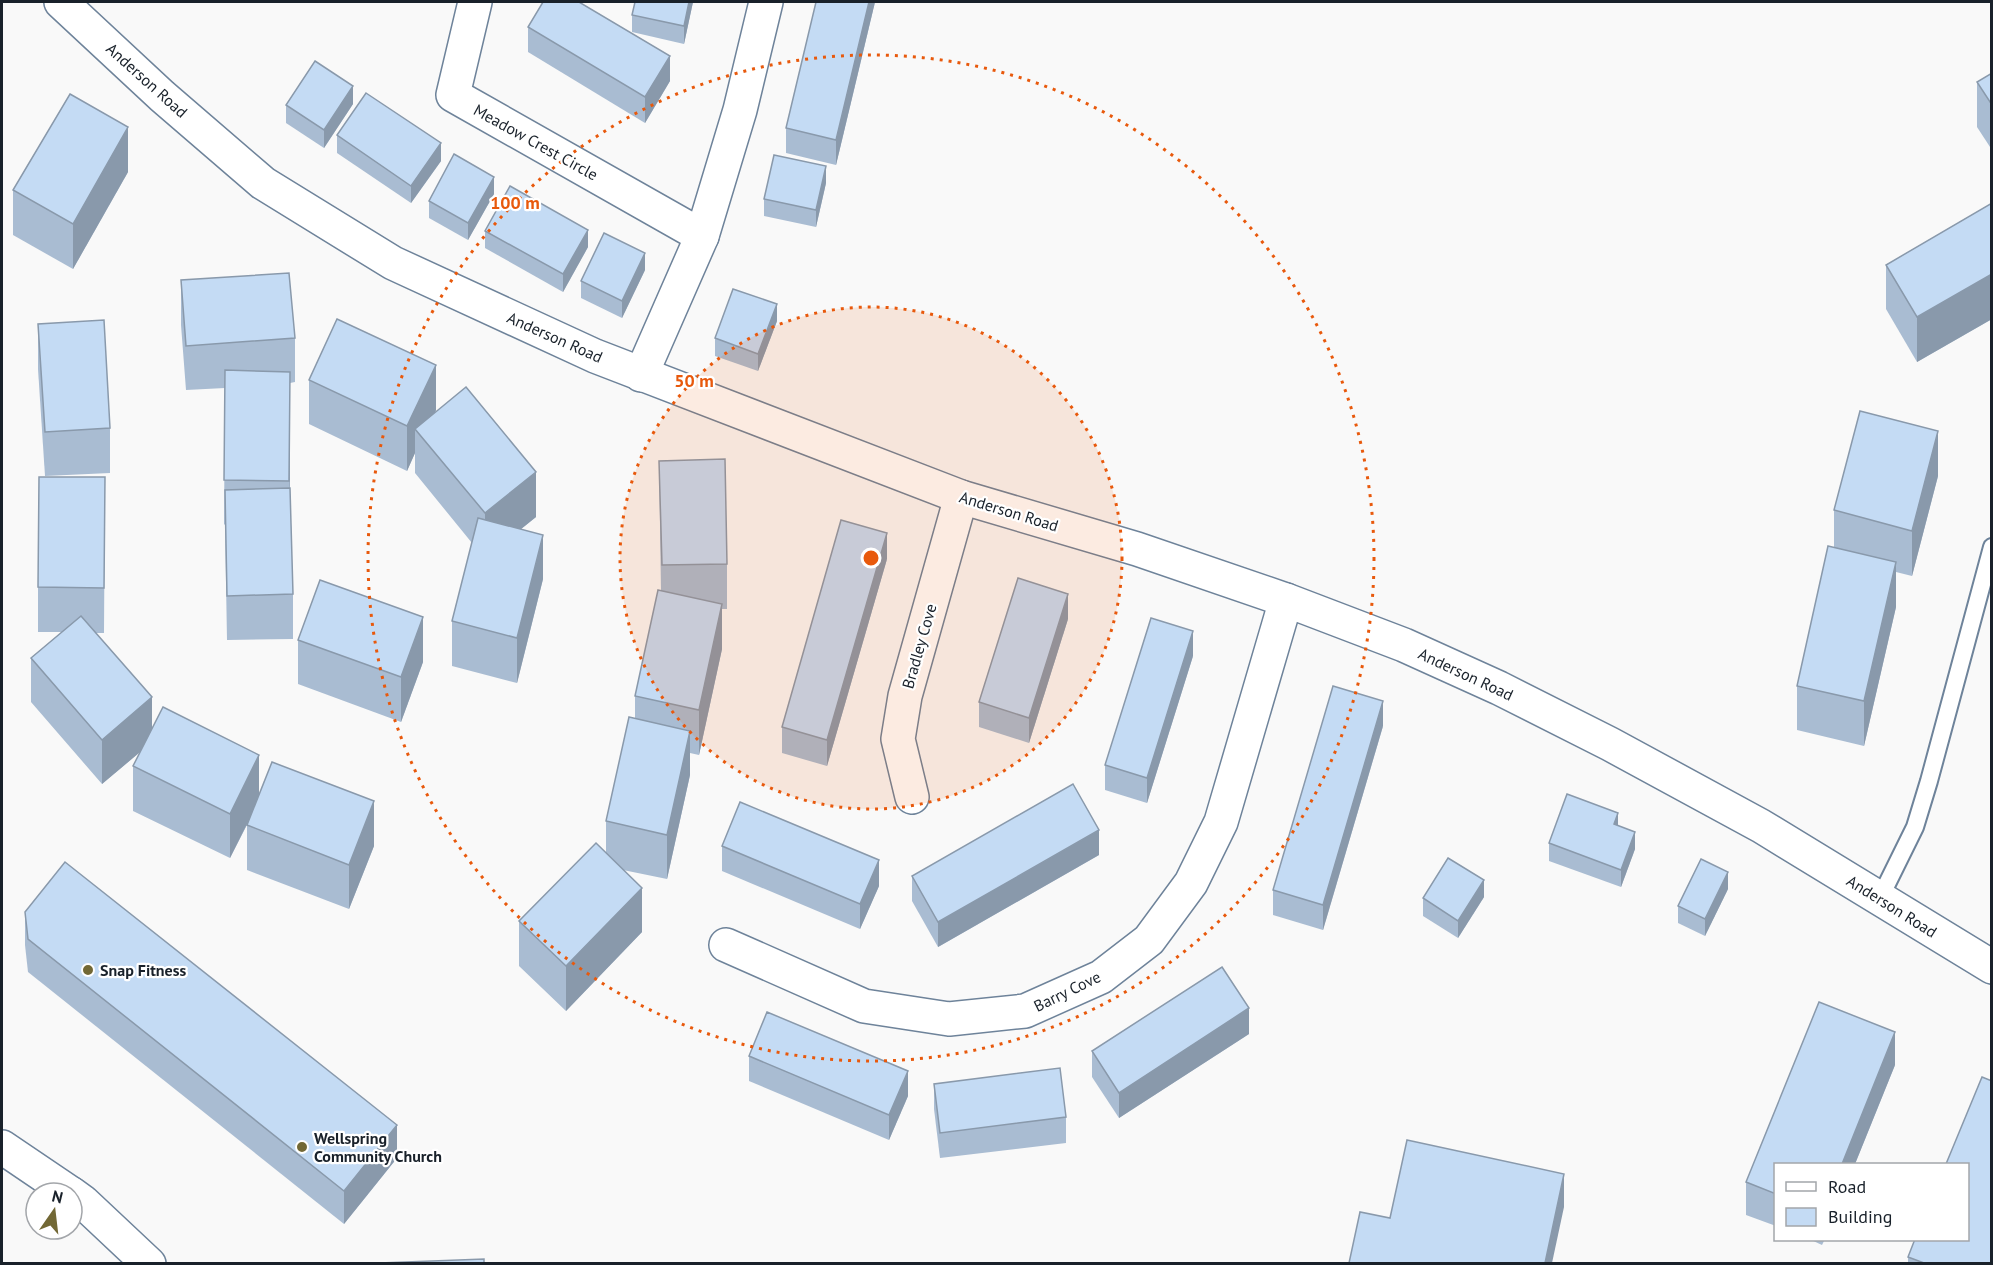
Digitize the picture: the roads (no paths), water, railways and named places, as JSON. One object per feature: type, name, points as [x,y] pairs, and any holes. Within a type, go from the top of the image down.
[{"type":"street","name":"Anderson Road","points":[[61,2],[162,96],[263,183],[393,263],[641,375],[961,497],[1137,549],[1286,600],[1404,645],[1499,688],[1600,739],[1761,826],[1992,967]]},
{"type":"street","name":"Meadow Crest Circle","points":[[475,2],[453,96],[702,236]]},
{"type":"street","points":[[641,375],[702,236],[740,110],[766,2]]},
{"type":"street","name":"Bradley Cove","points":[[912,797],[898,739],[905,696],[961,497]]},
{"type":"street","name":"Barry Cove","points":[[726,945],[864,1006],[949,1019],[1025,1011],[1101,977],[1149,940],[1191,883],[1221,822],[1286,600]]},
{"type":"street","points":[[2,1147],[52,1181]]},
{"type":"street","points":[[84,1203],[149,1263]]},
{"type":"lane","points":[[1880,898],[1919,815],[1992,547]]},
{"type":"place","name":"Snap Fitness","points":[[88,970]]},
{"type":"place","name":"Wellspring Community Church","points":[[302,1147]]}]
